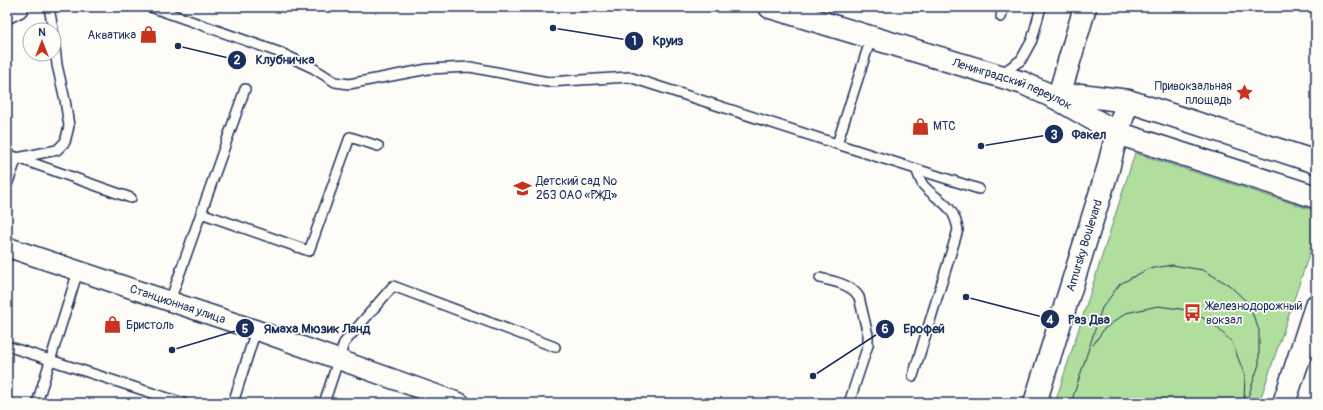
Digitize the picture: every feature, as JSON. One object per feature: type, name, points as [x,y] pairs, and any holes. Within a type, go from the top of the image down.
[{"type":"main road","points":[[7,12],[17,7]]},
{"type":"main road","name":"Ленинградский переулок","points":[[770,7],[1023,83],[1058,99],[1117,133],[1316,197]]},
{"type":"main road","points":[[1085,7],[1058,99],[1080,95],[1128,101],[1316,162]]},
{"type":"main road","name":"Amursky Boulevard","points":[[1035,403],[1128,101]]},
{"type":"main road","points":[[1284,403],[1316,306]]},
{"type":"street","name":"Станционная улица","points":[[7,247],[338,358],[460,403]]},
{"type":"lane","points":[[49,7],[52,22]]},
{"type":"lane","points":[[151,7],[281,53],[313,68],[335,82],[349,84],[428,69],[470,67],[548,82],[629,77],[979,189]]},
{"type":"lane","points":[[1001,17],[1003,7]]},
{"type":"lane","points":[[998,76],[1022,60],[1032,40],[1042,7]]},
{"type":"lane","points":[[837,144],[871,38]]},
{"type":"lane","points":[[17,158],[57,150],[65,142],[69,126],[57,62]]},
{"type":"lane","points":[[170,301],[245,89]]},
{"type":"lane","points":[[201,213],[309,251],[350,137],[378,146]]},
{"type":"lane","points":[[7,154],[131,198]]},
{"type":"lane","points":[[7,185],[17,158]]},
{"type":"lane","points":[[913,376],[958,230],[957,218],[951,209],[923,186],[916,169]]},
{"type":"lane","points":[[37,403],[78,271]]},
{"type":"lane","points":[[820,278],[852,288],[859,297],[868,335],[868,345],[849,403]]},
{"type":"lane","points":[[324,403],[344,343],[393,286],[555,347]]},
{"type":"lane","points":[[233,403],[256,330]]},
{"type":"lane","points":[[7,346],[183,403]]},
{"type":"green space","points":[[1135,153],[1316,211],[1316,234],[1259,403],[1055,403]]},
{"type":"tram line","points":[[1071,403],[1102,308],[1120,284],[1148,269],[1172,265],[1203,270],[1229,285],[1248,303],[1259,330],[1259,364],[1246,403]]},
{"type":"tram line","points":[[1093,345],[1104,329],[1126,313],[1158,306],[1187,310],[1211,322],[1232,342],[1245,376],[1244,401]]},
{"type":"place","name":"Круиз","points":[[553,28]]},
{"type":"place","name":"Акватика","points":[[149,35]]},
{"type":"place","name":"Клубничка","points":[[178,46]]},
{"type":"place","name":"Привокзальная площадь","points":[[1245,93]]},
{"type":"place","name":"МТС","points":[[920,126]]},
{"type":"place","name":"Факел","points":[[981,146]]},
{"type":"place","name":"Детский сад № 263 ОАО «РЖД»","points":[[523,188]]},
{"type":"place","name":"Раз Два","points":[[966,297]]},
{"type":"place","name":"Железнодорожный вокзал","points":[[1193,313]]},
{"type":"place","name":"Бристоль","points":[[113,325]]},
{"type":"place","name":"Ямаха Мюзик Ланд","points":[[172,350]]},
{"type":"place","name":"Ерофей","points":[[813,376]]}]
